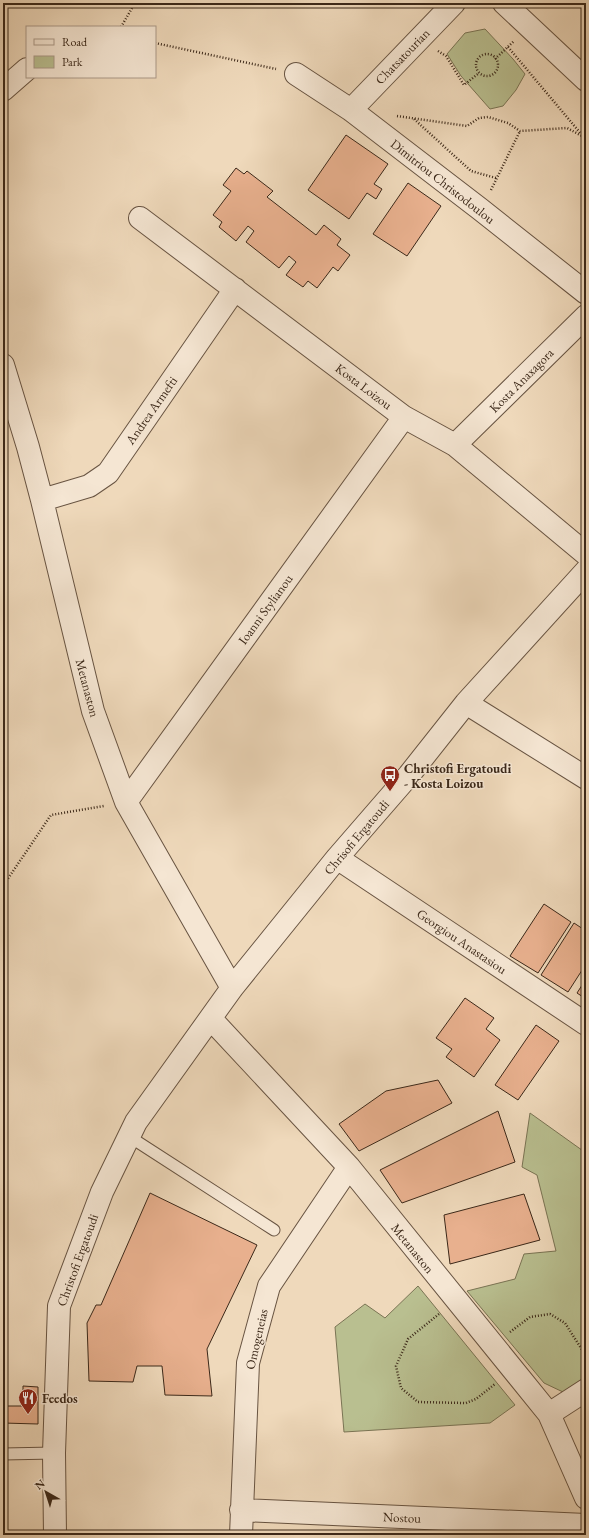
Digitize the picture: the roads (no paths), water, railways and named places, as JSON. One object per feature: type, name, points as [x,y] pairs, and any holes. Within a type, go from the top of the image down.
[{"type":"street","name":"Chatsatourian","points":[[351,110],[454,3]]},
{"type":"street","points":[[504,3],[586,80]]},
{"type":"street","points":[[3,90],[26,70]]},
{"type":"street","name":"Dimitriou Christodoulou","points":[[296,74],[351,110],[586,293]]},
{"type":"street","name":"Kosta Loizou","points":[[140,218],[404,417],[455,445],[586,554]]},
{"type":"street","name":"Andrea Armefti","points":[[42,500],[89,486],[108,473],[235,289]]},
{"type":"street","name":"Kosta Anaxagora","points":[[455,445],[586,316]]},
{"type":"street","name":"Metanaston","points":[[3,365],[28,447],[42,500],[93,711],[126,802],[232,988]]},
{"type":"street","name":"Ioanni Stylianou","points":[[126,802],[404,417]]},
{"type":"street","name":"Chrisofi Ergatoudi","points":[[211,1018],[232,988],[337,858],[409,775],[466,703],[586,571]]},
{"type":"street","points":[[466,703],[586,778]]},
{"type":"street","name":"Georgiou Anastasiou","points":[[337,858],[586,1024]]},
{"type":"street","name":"Metanaston","points":[[211,1018],[349,1167],[548,1414],[586,1498]]},
{"type":"street","name":"Christofi Ergatoudi","points":[[55,1535],[54,1453],[59,1306],[102,1192],[136,1122],[211,1018]]},
{"type":"street","name":"Omogeneias","points":[[241,1535],[248,1363],[269,1286],[349,1167]]},
{"type":"street","points":[[548,1414],[586,1390]]},
{"type":"street","name":"Nostou","points":[[241,1510],[586,1525]]},
{"type":"lane","points":[[130,1137],[274,1230]]},
{"type":"lane","points":[[3,1454],[54,1453]]},
{"type":"place","name":"Christofi Ergatoudi - Kosta Loizou","points":[[390,792]]},
{"type":"place","name":"Feedos","points":[[28,1415]]}]
